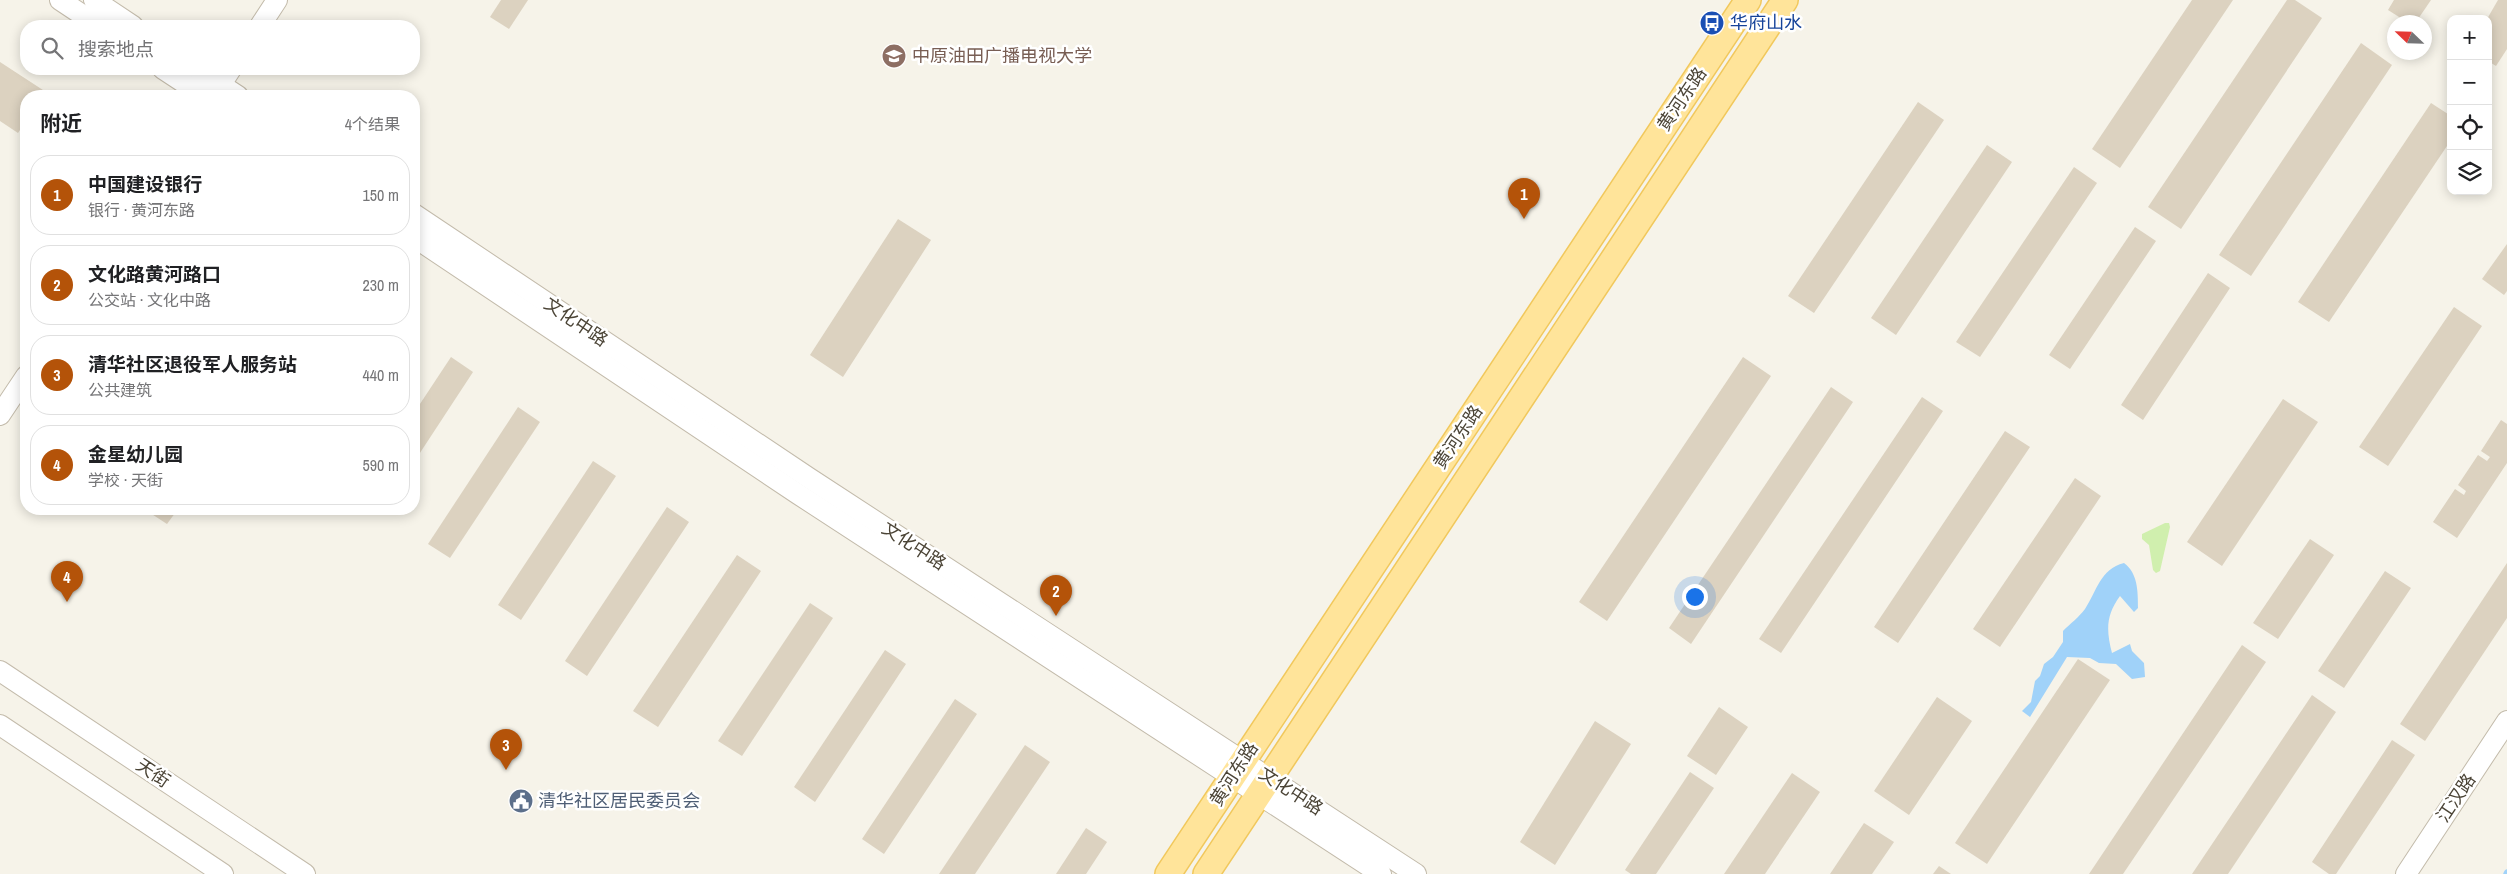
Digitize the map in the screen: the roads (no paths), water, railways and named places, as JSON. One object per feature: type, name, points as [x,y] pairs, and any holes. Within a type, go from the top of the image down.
[{"type":"main road","name":"黄河东路","points":[[1168,874],[1748,0]]},
{"type":"main road","name":"黄河东路","points":[[1206,874],[1785,0]]},
{"type":"street","points":[[60,0],[90,20]]},
{"type":"street","points":[[94,0],[124,20]]},
{"type":"street","points":[[264,20],[277,0]]},
{"type":"street","points":[[171,75],[195,90]]},
{"type":"street","points":[[208,75],[222,83]]},
{"type":"street","name":"文化中路","points":[[420,218],[809,478],[1238,769],[1416,874]]},
{"type":"street","name":"文化中路","points":[[420,241],[798,494],[1238,769]]},
{"type":"street","points":[[0,415],[20,385]]},
{"type":"street","name":"天街","points":[[0,671],[306,874]]},
{"type":"street","name":"江汉路","points":[[2406,874],[2507,721]]},
{"type":"street","points":[[0,725],[224,874]]},
{"type":"street","name":"文化中路","points":[[1264,786],[1381,874]]},
{"type":"water","points":[[2124,563],[2135,577],[2138,608],[2134,612],[2120,596],[2115,603],[2108,623],[2110,645],[2112,653],[2130,644],[2132,651],[2144,663],[2145,677],[2132,679],[2116,664],[2099,663],[2090,658],[2067,657],[2030,717],[2022,711],[2031,702],[2035,681],[2040,676],[2044,664],[2053,657],[2063,642],[2063,631],[2085,609],[2104,575],[2109,570]]},
{"type":"place","name":"华府山水","points":[[1712,23]]},
{"type":"place","name":"中原油田广播电视大学","points":[[894,56]]},
{"type":"place","name":"中国建设银行","points":[[1524,219]]},
{"type":"place","name":"金星幼儿园","points":[[67,602]]},
{"type":"place","name":"文化路黄河路口","points":[[1056,616]]},
{"type":"place","name":"清华社区退役军人服务站","points":[[506,770]]},
{"type":"place","name":"清华社区居民委员会","points":[[521,801]]}]
